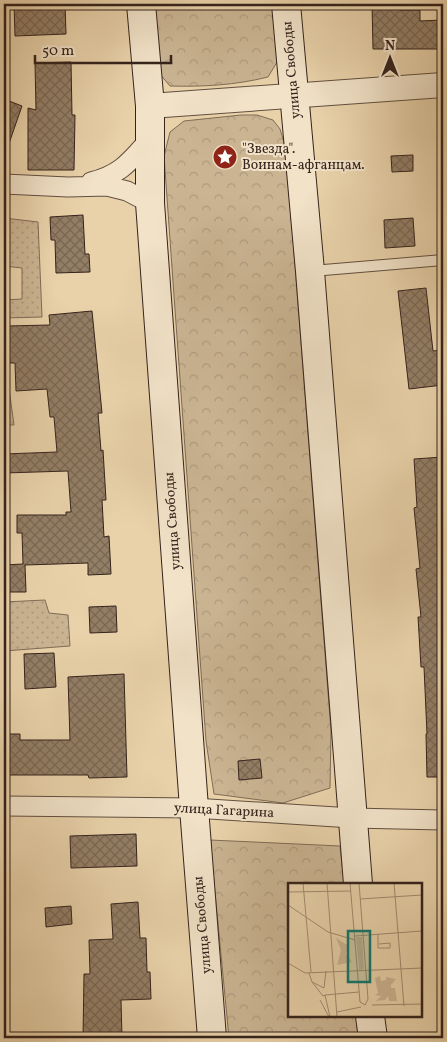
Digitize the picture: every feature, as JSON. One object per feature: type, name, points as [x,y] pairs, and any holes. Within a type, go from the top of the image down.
[{"type":"main road","name":"улица Свободы","points":[[141,4],[150,106],[150,203],[212,1038]]},
{"type":"main road","name":"улица Свободы","points":[[286,4],[310,271],[358,883]]},
{"type":"main road","points":[[370,1017],[372,1038]]},
{"type":"street","points":[[150,106],[443,85]]},
{"type":"street","points":[[68,187],[108,178],[126,166],[150,139]]},
{"type":"street","points":[[4,184],[68,187],[107,186],[127,191],[150,203]]},
{"type":"street","name":"улица Гагарина","points":[[4,806],[194,808],[352,818],[443,820]]},
{"type":"lane","points":[[310,271],[443,260]]},
{"type":"green space","points":[[153,4],[273,4],[277,62],[268,77],[256,80],[219,85],[170,86],[158,72]]},
{"type":"green space","points":[[257,115],[273,120],[280,129],[286,149],[331,731],[330,788],[283,803],[214,794],[206,741],[164,156],[170,132],[184,121]]},
{"type":"green space","points":[[4,218],[38,222],[42,317],[4,318],[4,300],[22,299],[22,268],[4,266]]},
{"type":"green space","points":[[4,374],[7,374],[14,425],[4,425]]},
{"type":"green space","points":[[45,600],[49,613],[68,615],[70,646],[4,651],[4,602]]},
{"type":"green space","points":[[210,840],[340,846],[344,883],[288,883],[288,1017],[356,1017],[358,1038],[229,1038]]},
{"type":"building","points":[[14,4],[65,4],[66,34],[15,36]]},
{"type":"building","points":[[372,4],[400,4],[400,10],[420,10],[420,21],[443,20],[443,49],[373,49]]},
{"type":"building","points":[[71,62],[72,115],[75,115],[74,170],[28,170],[28,108],[36,110],[35,63]]},
{"type":"building","points":[[4,99],[22,106],[6,152],[4,152]]},
{"type":"building","points":[[413,155],[413,171],[392,172],[391,156]]},
{"type":"building","points":[[83,215],[85,254],[89,254],[90,272],[56,273],[55,240],[51,240],[50,217]]},
{"type":"building","points":[[413,218],[415,246],[385,248],[384,220]]},
{"type":"building","points":[[426,288],[433,351],[443,350],[443,385],[409,389],[398,291]]},
{"type":"building","points":[[92,311],[102,413],[98,413],[101,451],[103,450],[106,500],[102,500],[104,537],[109,536],[111,574],[88,575],[88,563],[25,565],[26,592],[4,592],[4,565],[23,564],[22,533],[17,533],[17,515],[66,515],[66,512],[71,512],[68,471],[4,473],[4,454],[57,452],[54,417],[50,417],[47,389],[16,391],[15,363],[4,363],[4,346],[7,346],[7,326],[50,325],[49,315]]},
{"type":"building","points":[[443,457],[443,491],[438,491],[443,540],[443,777],[427,777],[424,667],[421,667],[418,617],[421,617],[416,569],[420,568],[414,508],[417,507],[414,459]]},
{"type":"building","points":[[116,606],[117,632],[90,633],[89,607]]},
{"type":"building","points":[[54,653],[56,687],[25,689],[24,654]]},
{"type":"building","points":[[124,674],[127,777],[89,778],[88,775],[4,775],[4,734],[20,734],[20,740],[70,740],[68,677]]},
{"type":"building","points":[[260,759],[262,778],[239,780],[238,761]]},
{"type":"building","points":[[136,834],[137,866],[71,868],[70,836]]},
{"type":"building","points":[[138,902],[140,938],[146,938],[147,972],[150,972],[151,999],[121,1000],[122,1038],[83,1038],[84,974],[90,974],[89,940],[113,939],[111,904]]},
{"type":"building","points":[[71,906],[72,924],[46,927],[45,908]]},
{"type":"place","name":"\"Звезда\". Воинам-афганцам.","points":[[225,157]]}]
